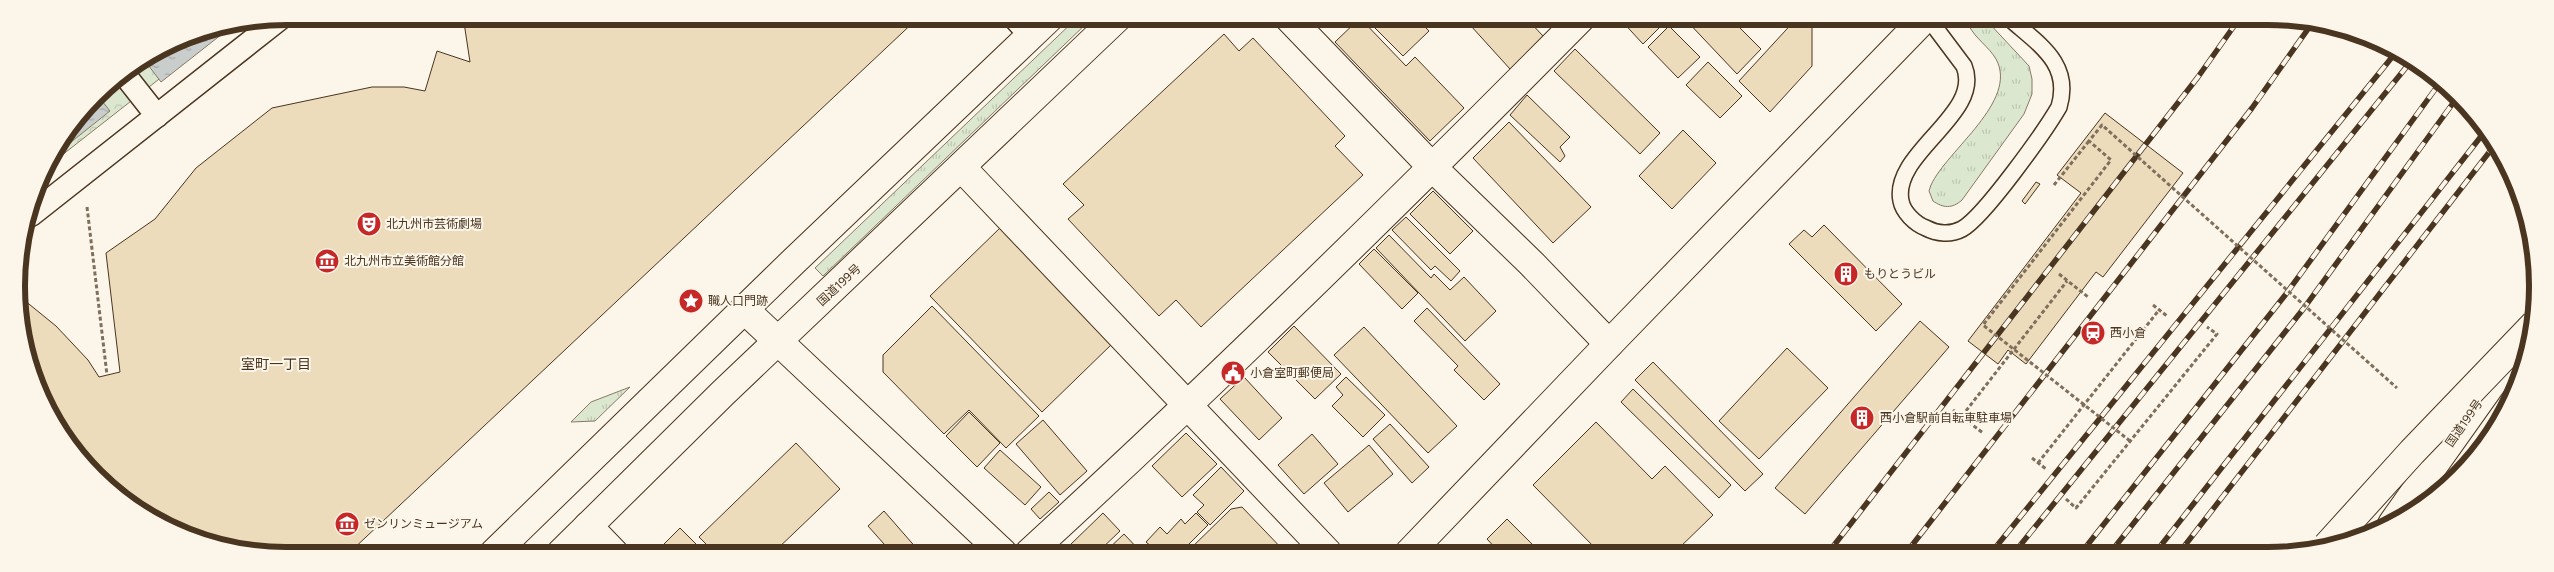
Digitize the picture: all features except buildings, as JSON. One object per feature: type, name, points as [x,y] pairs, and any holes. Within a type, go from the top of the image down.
[{"type":"main road","points":[[500,547],[1042,25]]},
{"type":"main road","name":"国道199号","points":[[567,547],[1110,25]]},
{"type":"main road","points":[[1296,25],[1433,168],[1532,264],[1609,344]]},
{"type":"main road","points":[[1035,547],[1188,405],[1433,168],[1574,25]]},
{"type":"main road","points":[[1417,547],[1609,344],[1920,25]]},
{"type":"main road","points":[[962,168],[1321,547]]},
{"type":"main road","points":[[745,310],[997,547]]},
{"type":"main road","points":[[2333,539],[2525,334]]},
{"type":"main road","name":"国道199号","points":[[2402,509],[2523,339]]},
{"type":"main road","points":[[588,526],[608,547]]},
{"type":"street","points":[[36,211],[271,26]]},
{"type":"street","points":[[128,79],[157,116]]},
{"type":"lane","points":[[1016,25],[1028,38]]},
{"type":"lane","points":[[1932,25],[1964,66],[1967,73],[1967,87],[1957,106],[1908,169],[1900,191],[1901,203],[1915,221],[1932,231],[1941,233],[1962,230],[1982,212],[2059,107],[2063,88],[2059,69],[2040,45],[2016,25]]},
{"type":"path","points":[[2054,185],[2102,125],[2397,388]]},
{"type":"path","points":[[2088,141],[2111,160],[1983,325],[2130,441]]},
{"type":"path","points":[[83,174],[107,375]]},
{"type":"path","points":[[2058,274],[2088,298]]},
{"type":"path","points":[[1962,416],[2067,281]]},
{"type":"path","points":[[2153,305],[2166,316]]},
{"type":"path","points":[[2038,463],[2154,315],[2160,310]]},
{"type":"path","points":[[2066,499],[2076,508],[2217,334],[2207,327]]},
{"type":"path","points":[[1954,410],[1983,433]]},
{"type":"path","points":[[2032,458],[2046,469]]},
{"type":"green space","points":[[1070,25],[1085,25],[823,276],[815,268]]},
{"type":"green space","points":[[1991,25],[2029,66],[2032,79],[2032,94],[2024,114],[1962,200],[1955,205],[1944,206],[1933,201],[1929,191],[1931,185],[1939,171],[1978,125],[1990,108],[1998,91],[2000,75],[1996,59],[1969,26]]},
{"type":"green space","points":[[216,35],[59,158],[79,127],[101,101],[127,79],[155,60],[171,52]]},
{"type":"green space","points":[[630,387],[595,421],[571,422],[591,402]]},
{"type":"water","points":[[224,33],[161,82],[148,65],[186,45]]},
{"type":"water","points":[[102,100],[110,111],[65,146]]},
{"type":"railway","points":[[1833,547],[2198,77],[2235,25]]},
{"type":"railway","points":[[1911,547],[2252,108],[2309,28]]},
{"type":"railway","points":[[1996,547],[2392,57]]},
{"type":"railway","points":[[2019,547],[2407,66]]},
{"type":"railway","points":[[2086,547],[2286,294],[2437,87]]},
{"type":"railway","points":[[2115,547],[2304,308],[2454,102]]},
{"type":"railway","points":[[2160,547],[2481,136]]},
{"type":"railway","points":[[2184,547],[2491,150]]},
{"type":"place","name":"北九州市芸術劇場","points":[[369,224]]},
{"type":"place","name":"北九州市立美術館分館","points":[[327,261]]},
{"type":"place","name":"もりとうビル","points":[[1846,274]]},
{"type":"place","name":"職人口門跡","points":[[691,301]]},
{"type":"place","name":"西小倉","points":[[2093,333]]},
{"type":"place","name":"小倉室町郵便局","points":[[1233,373]]},
{"type":"place","name":"西小倉駅前自転車駐車場","points":[[1862,418]]},
{"type":"place","name":"ゼンリンミュージアム","points":[[347,524]]},
{"type":"district","name":"室町一丁目","points":[[276,364]]}]
